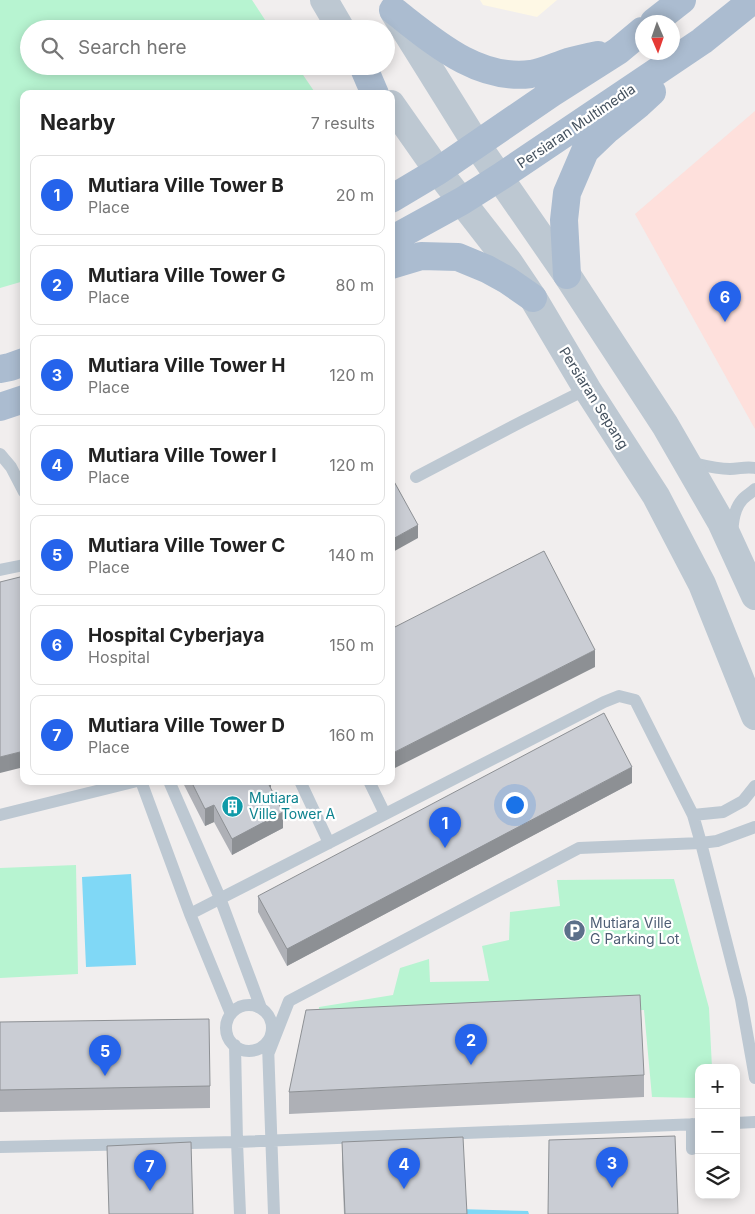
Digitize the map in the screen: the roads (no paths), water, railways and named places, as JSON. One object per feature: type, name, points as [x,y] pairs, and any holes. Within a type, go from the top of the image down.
[{"type":"main road","points":[[663,15],[682,0]]},
{"type":"main road","name":"Persiaran Multimedia","points":[[395,238],[462,201],[500,177],[702,41],[753,0]]},
{"type":"main road","points":[[390,5],[443,48],[459,58],[500,73],[516,75],[533,74],[578,60],[618,51]]},
{"type":"main road","points":[[395,197],[438,171],[552,93],[618,51],[635,37]]},
{"type":"main road","points":[[567,275],[564,220],[567,193],[584,151],[639,104],[702,41]]},
{"type":"main road","points":[[368,75],[373,90]]},
{"type":"main road","points":[[395,264],[421,256],[458,257],[487,269],[533,298]]},
{"type":"main road","points":[[0,369],[20,363]]},
{"type":"main road","points":[[0,407],[20,400]]},
{"type":"street","points":[[324,0],[336,20]]},
{"type":"street","points":[[390,5],[477,144],[567,275],[665,425],[721,522],[755,596]]},
{"type":"street","points":[[370,75],[381,90]]},
{"type":"street","name":"Persiaran Sepang","points":[[395,110],[438,171],[508,261],[533,298],[656,496],[702,584],[755,716]]},
{"type":"lane","points":[[416,477],[588,389]]},
{"type":"lane","points":[[0,454],[12,467],[20,484]]},
{"type":"lane","points":[[686,461],[716,468],[755,468]]},
{"type":"lane","points":[[731,545],[737,507],[755,489]]},
{"type":"lane","points":[[0,570],[20,565]]},
{"type":"lane","points":[[190,914],[604,702],[619,696],[635,700],[693,815],[741,999],[755,1078]]},
{"type":"lane","points":[[0,815],[123,785]]},
{"type":"lane","points":[[141,785],[231,1014]]},
{"type":"lane","points":[[171,785],[220,898],[261,1008]]},
{"type":"lane","points":[[302,785],[329,843]]},
{"type":"lane","points":[[371,785],[385,814]]},
{"type":"lane","points":[[693,815],[723,812],[743,801],[755,786]]},
{"type":"lane","points":[[268,1046],[289,1001],[579,848],[701,843],[717,841],[755,827]]},
{"type":"lane","points":[[268,1046],[264,1045],[259,1049],[246,1050],[235,1045],[227,1034],[228,1020],[231,1014],[243,1006],[255,1006],[266,1012],[272,1022],[268,1046],[274,1214]]},
{"type":"lane","points":[[235,1045],[240,1214]]},
{"type":"lane","points":[[740,1123],[755,1122]]},
{"type":"lane","points":[[0,1147],[237,1142],[695,1124],[692,1149]]},
{"type":"water","points":[[131,874],[136,965],[86,967],[82,877]]},
{"type":"water","points":[[458,1209],[528,1211],[529,1214],[457,1214]]},
{"type":"place","name":"Hospital Cyberjaya","points":[[725,322]]},
{"type":"place","name":"Mutiara Ville Tower A","points":[[233,806]]},
{"type":"place","name":"Mutiara Ville Tower B","points":[[445,848]]},
{"type":"place","name":"Mutiara Ville G Parking Lot","points":[[574,931]]},
{"type":"place","name":"Mutiara Ville Tower G","points":[[471,1065]]},
{"type":"place","name":"Mutiara Ville Tower C","points":[[105,1076]]},
{"type":"place","name":"Mutiara Ville Tower H","points":[[612,1188]]},
{"type":"place","name":"Mutiara Ville Tower I","points":[[404,1189]]},
{"type":"place","name":"Mutiara Ville Tower D","points":[[150,1191]]}]
